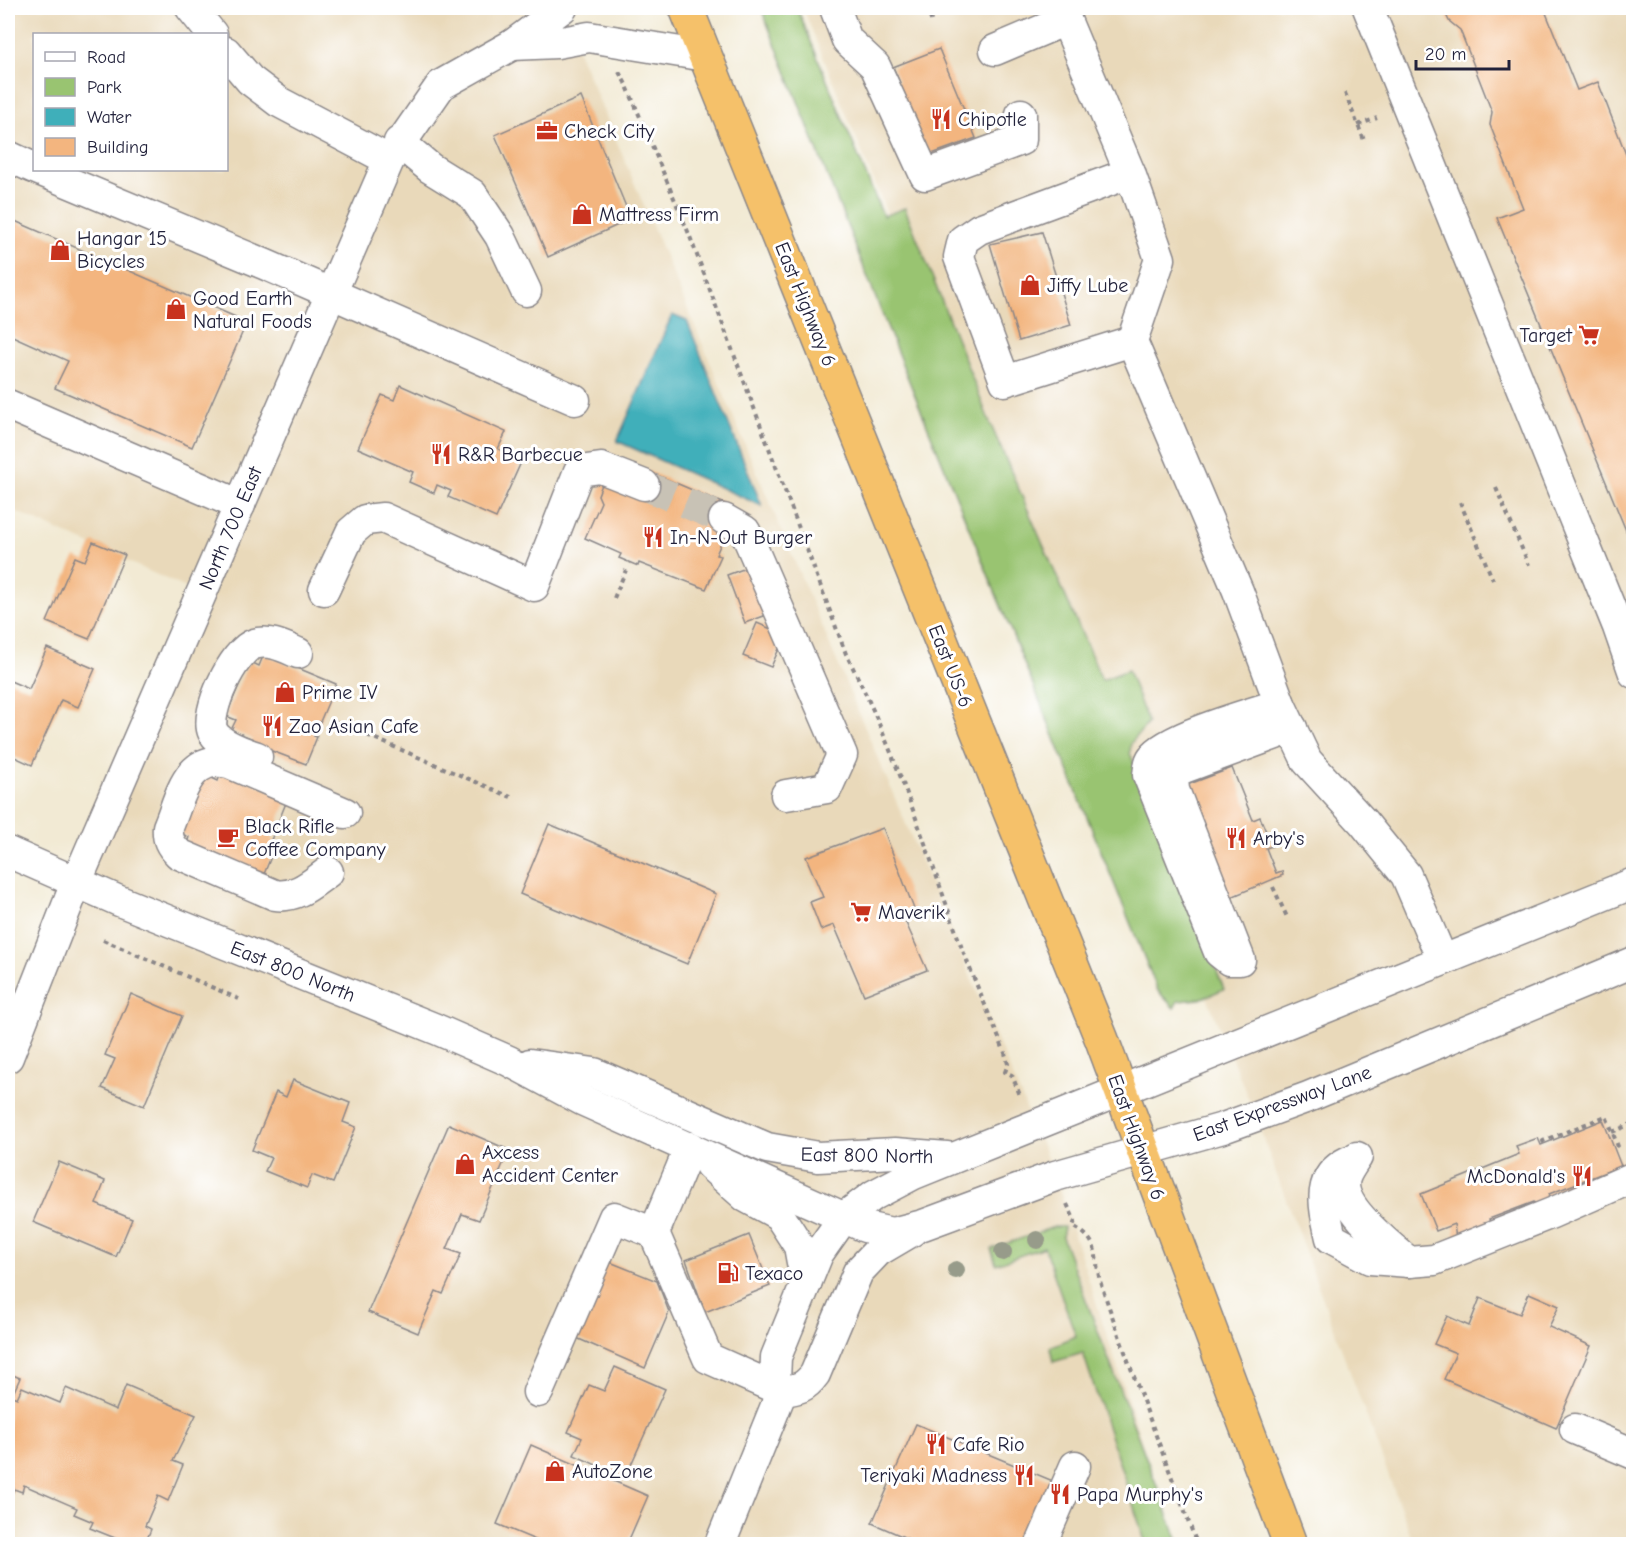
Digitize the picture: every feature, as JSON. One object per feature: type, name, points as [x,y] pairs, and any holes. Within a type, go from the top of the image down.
[{"type":"highway","name":"East Highway 6","points":[[686,8],[925,600]]},
{"type":"highway","name":"East US-6","points":[[925,600],[978,731]]},
{"type":"highway","name":"East Highway 6","points":[[978,731],[1121,1091],[1290,1545]]},
{"type":"street","points":[[191,8],[211,33]]},
{"type":"street","name":"North 700 East","points":[[8,1057],[76,883],[394,151],[441,85],[512,45],[562,8]]},
{"type":"street","points":[[835,8],[893,153],[909,174],[925,175],[1021,140],[1021,114]]},
{"type":"street","points":[[1368,8],[1618,627],[1634,673]]},
{"type":"street","points":[[995,50],[1063,14],[1130,173],[1160,259],[1132,340],[1238,591],[1286,716],[1307,761],[1363,822],[1406,875],[1443,959]]},
{"type":"street","name":"North 700 East","points":[[512,45],[557,43],[590,37],[705,56]]},
{"type":"street","points":[[228,54],[250,80],[279,102],[430,168],[472,194],[500,236],[526,291]]},
{"type":"street","points":[[8,156],[33,168]]},
{"type":"street","points":[[41,171],[575,400]]},
{"type":"street","points":[[1130,173],[979,229],[963,240],[959,257],[1005,381],[1132,340]]},
{"type":"street","points":[[8,405],[240,505]]},
{"type":"street","points":[[324,591],[351,532],[365,520],[383,518],[534,586],[579,471],[602,468],[644,485]]},
{"type":"street","points":[[724,519],[745,531],[842,755],[827,788],[786,795]]},
{"type":"street","points":[[298,653],[268,642],[255,643],[242,649],[234,660],[214,705],[211,719],[213,731],[220,739],[233,747],[349,806],[215,760],[202,763],[194,770],[168,827],[167,837],[179,854],[275,895],[286,896],[300,892],[328,872]]},
{"type":"street","points":[[1247,714],[1286,716],[1181,769],[1173,778],[1174,790],[1240,960],[1228,960],[1219,952],[1148,775],[1151,758],[1162,747],[1247,714]]},
{"type":"street","name":"East 800 North","points":[[8,852],[76,883],[509,1061],[582,1100],[865,1227],[892,1233],[923,1225]]},
{"type":"street","points":[[782,1391],[775,1381],[776,1357],[818,1254],[844,1217],[892,1184],[1443,959],[1634,884]]},
{"type":"street","name":"East Expressway Lane","points":[[923,1225],[1055,1176],[1223,1128],[1308,1096],[1634,962]]},
{"type":"street","name":"East 800 North","points":[[509,1061],[594,1073],[767,1148],[818,1157],[895,1153],[955,1157]]},
{"type":"street","points":[[654,1233],[690,1147],[746,1197],[779,1215],[799,1246],[806,1284]]},
{"type":"street","points":[[767,1148],[804,1177],[844,1217],[853,1242],[858,1272]]},
{"type":"street","points":[[1357,1157],[1344,1180],[1348,1201],[1374,1232],[1409,1263],[1445,1256],[1634,1178]]},
{"type":"street","points":[[538,1392],[614,1217],[654,1233],[708,1358],[782,1391],[800,1389],[815,1374],[858,1272],[878,1251],[923,1225]]},
{"type":"street","points":[[720,1545],[782,1391]]},
{"type":"street","points":[[1575,1429],[1634,1454]]},
{"type":"street","points":[[1041,1545],[1075,1466]]},
{"type":"path","points":[[927,8],[932,23]]},
{"type":"path","points":[[614,66],[627,86],[689,234],[846,654],[872,704],[912,803],[962,946],[1005,1053],[1008,1064],[1005,1072],[1012,1075]]},
{"type":"path","points":[[1345,93],[1364,140]]},
{"type":"path","points":[[1358,125],[1377,118]]},
{"type":"path","points":[[1496,488],[1529,565]]},
{"type":"path","points":[[1460,502],[1493,580]]},
{"type":"path","points":[[614,598],[626,570]]},
{"type":"path","points":[[334,721],[511,797]]},
{"type":"path","points":[[1273,887],[1287,917]]},
{"type":"path","points":[[103,940],[239,999]]},
{"type":"path","points":[[1544,1143],[1543,1141],[1606,1116],[1612,1132],[1634,1122]]},
{"type":"path","points":[[1075,1221],[1073,1226],[1085,1232],[1094,1244],[1099,1278],[1139,1393],[1197,1545]]},
{"type":"shaded area","points":[[8,8],[560,8],[1055,1176],[1175,1544],[8,1544],[8,1051],[202,595],[8,508]]},
{"type":"shaded area","points":[[803,8],[1633,8],[1633,1544],[1414,1544],[1249,1100]]},
{"type":"green space","points":[[761,8],[797,8],[883,216],[905,208],[990,423],[1102,680],[1128,670],[1148,723],[1131,743],[1130,753],[1224,989],[1200,999],[1178,1001],[1174,1008],[1158,991],[898,354]]},
{"type":"green space","points":[[1054,1227],[1064,1227],[1062,1237],[1179,1544],[1146,1544],[1083,1353],[1053,1362],[1050,1347],[1076,1336],[1044,1247],[996,1264],[991,1249]]},
{"type":"water","points":[[672,315],[687,321],[762,506],[617,441]]},
{"type":"building","points":[[1443,8],[1544,8],[1577,90],[1598,82],[1630,165],[1634,163],[1634,550],[1497,218],[1523,208],[1490,125],[1492,112],[1460,30],[1449,21]]},
{"type":"building","name":"Chipotle","points":[[939,49],[976,138],[929,155],[893,84],[899,81],[893,67]]},
{"type":"building","points":[[581,97],[631,219],[548,257],[495,135]]},
{"type":"building","points":[[8,218],[247,322],[192,447],[55,388],[68,361],[8,334]]},
{"type":"building","name":"Jiffy Lube","points":[[1042,232],[1071,325],[1019,341],[990,244]]},
{"type":"building","name":"R&R Barbecue","points":[[400,385],[506,432],[498,449],[522,460],[496,518],[448,497],[451,491],[437,485],[434,493],[409,482],[413,472],[358,448],[382,395],[394,400]]},
{"type":"building","points":[[650,472],[730,506],[717,535],[723,538],[716,555],[721,556],[706,589],[639,563],[638,566],[619,558],[621,554],[585,538],[601,502],[598,495],[604,479]]},
{"type":"building","points":[[93,542],[125,555],[89,639],[47,622],[75,557],[85,561]]},
{"type":"building","points":[[754,565],[772,613],[745,623],[727,575]]},
{"type":"building","points":[[757,623],[785,635],[771,667],[743,656]]},
{"type":"building","points":[[47,648],[95,669],[78,707],[61,700],[32,765],[10,755],[13,749],[8,747],[8,680],[29,689]]},
{"type":"building","points":[[264,654],[336,684],[314,736],[317,737],[306,764],[251,743],[253,739],[231,730],[236,720],[226,716],[249,661],[259,666]]},
{"type":"building","name":"Arby's","points":[[1232,768],[1253,820],[1260,817],[1272,846],[1266,848],[1276,873],[1282,871],[1283,875],[1229,898],[1187,785]]},
{"type":"building","points":[[222,770],[288,798],[271,840],[277,842],[262,879],[187,844],[189,837],[179,833],[203,774],[218,781]]},
{"type":"building","points":[[549,824],[716,894],[687,964],[520,894]]},
{"type":"building","name":"Maverik","points":[[883,828],[914,909],[902,914],[927,970],[864,995],[834,925],[821,930],[810,902],[823,897],[806,857]]},
{"type":"building","points":[[131,994],[182,1016],[144,1106],[102,1088],[115,1059],[105,1055]]},
{"type":"building","points":[[293,1080],[350,1103],[343,1122],[356,1127],[333,1183],[312,1175],[307,1188],[265,1171],[271,1158],[252,1150],[276,1092],[286,1097]]},
{"type":"building","points":[[1603,1120],[1621,1166],[1549,1194],[1555,1208],[1539,1214],[1534,1202],[1489,1219],[1493,1230],[1456,1239],[1454,1224],[1436,1231],[1421,1194],[1519,1154],[1516,1146],[1538,1138],[1541,1145]]},
{"type":"building","points":[[449,1124],[509,1150],[479,1220],[462,1214],[447,1249],[461,1254],[443,1294],[436,1291],[418,1333],[368,1312]]},
{"type":"building","points":[[59,1162],[105,1181],[96,1204],[132,1219],[116,1257],[33,1222]]},
{"type":"building","name":"Texaco","points":[[749,1235],[770,1286],[705,1312],[686,1260]]},
{"type":"building","points":[[605,1260],[657,1281],[669,1312],[645,1368],[572,1336]]},
{"type":"building","points":[[1529,1293],[1559,1306],[1549,1327],[1591,1346],[1556,1428],[1444,1379],[1456,1353],[1434,1344],[1447,1316],[1469,1326],[1480,1298],[1520,1314]]},
{"type":"building","points":[[615,1367],[665,1389],[625,1478],[574,1455],[582,1438],[568,1432],[589,1385],[604,1391]]},
{"type":"building","points":[[8,1373],[20,1378],[12,1396],[17,1398],[22,1387],[60,1403],[66,1388],[116,1410],[126,1385],[196,1415],[173,1461],[183,1465],[168,1501],[158,1496],[145,1526],[151,1529],[145,1544],[130,1544],[90,1528],[93,1522],[74,1514],[77,1508],[24,1485],[22,1492],[14,1489],[12,1494],[8,1492]]},
{"type":"building","points":[[916,1424],[1060,1484],[1038,1544],[910,1544],[911,1540],[872,1523]]},
{"type":"building","name":"AutoZone","points":[[531,1445],[648,1496],[627,1544],[545,1544],[497,1524]]},
{"type":"tunnel","points":[[644,485],[724,519]]},
{"type":"place","name":"Chipotle","points":[[941,119]]},
{"type":"place","name":"Check City","points":[[547,131]]},
{"type":"place","name":"Mattress Firm","points":[[582,214]]},
{"type":"place","name":"Hangar 15 Bicycles","points":[[60,250]]},
{"type":"place","name":"Jiffy Lube","points":[[1030,285]]},
{"type":"place","name":"Good Earth Natural Foods","points":[[176,309]]},
{"type":"place","name":"Target","points":[[1589,335]]},
{"type":"place","name":"R&R Barbecue","points":[[441,454]]},
{"type":"place","name":"In-N-Out Burger","points":[[653,537]]},
{"type":"place","name":"Prime IV","points":[[285,692]]},
{"type":"place","name":"Zao Asian Cafe","points":[[272,726]]},
{"type":"place","name":"Black Rifle Coffee Company","points":[[228,837]]},
{"type":"place","name":"Arby's","points":[[1236,838]]},
{"type":"place","name":"Maverik","points":[[861,912]]},
{"type":"place","name":"Axcess Accident Center","points":[[465,1164]]},
{"type":"place","name":"McDonald's","points":[[1582,1176]]},
{"type":"place","name":"Texaco","points":[[728,1273]]},
{"type":"place","name":"Cafe Rio","points":[[936,1444]]},
{"type":"place","name":"AutoZone","points":[[555,1471]]},
{"type":"place","name":"Teriyaki Madness","points":[[1024,1475]]},
{"type":"place","name":"Papa Murphy's","points":[[1060,1494]]}]
